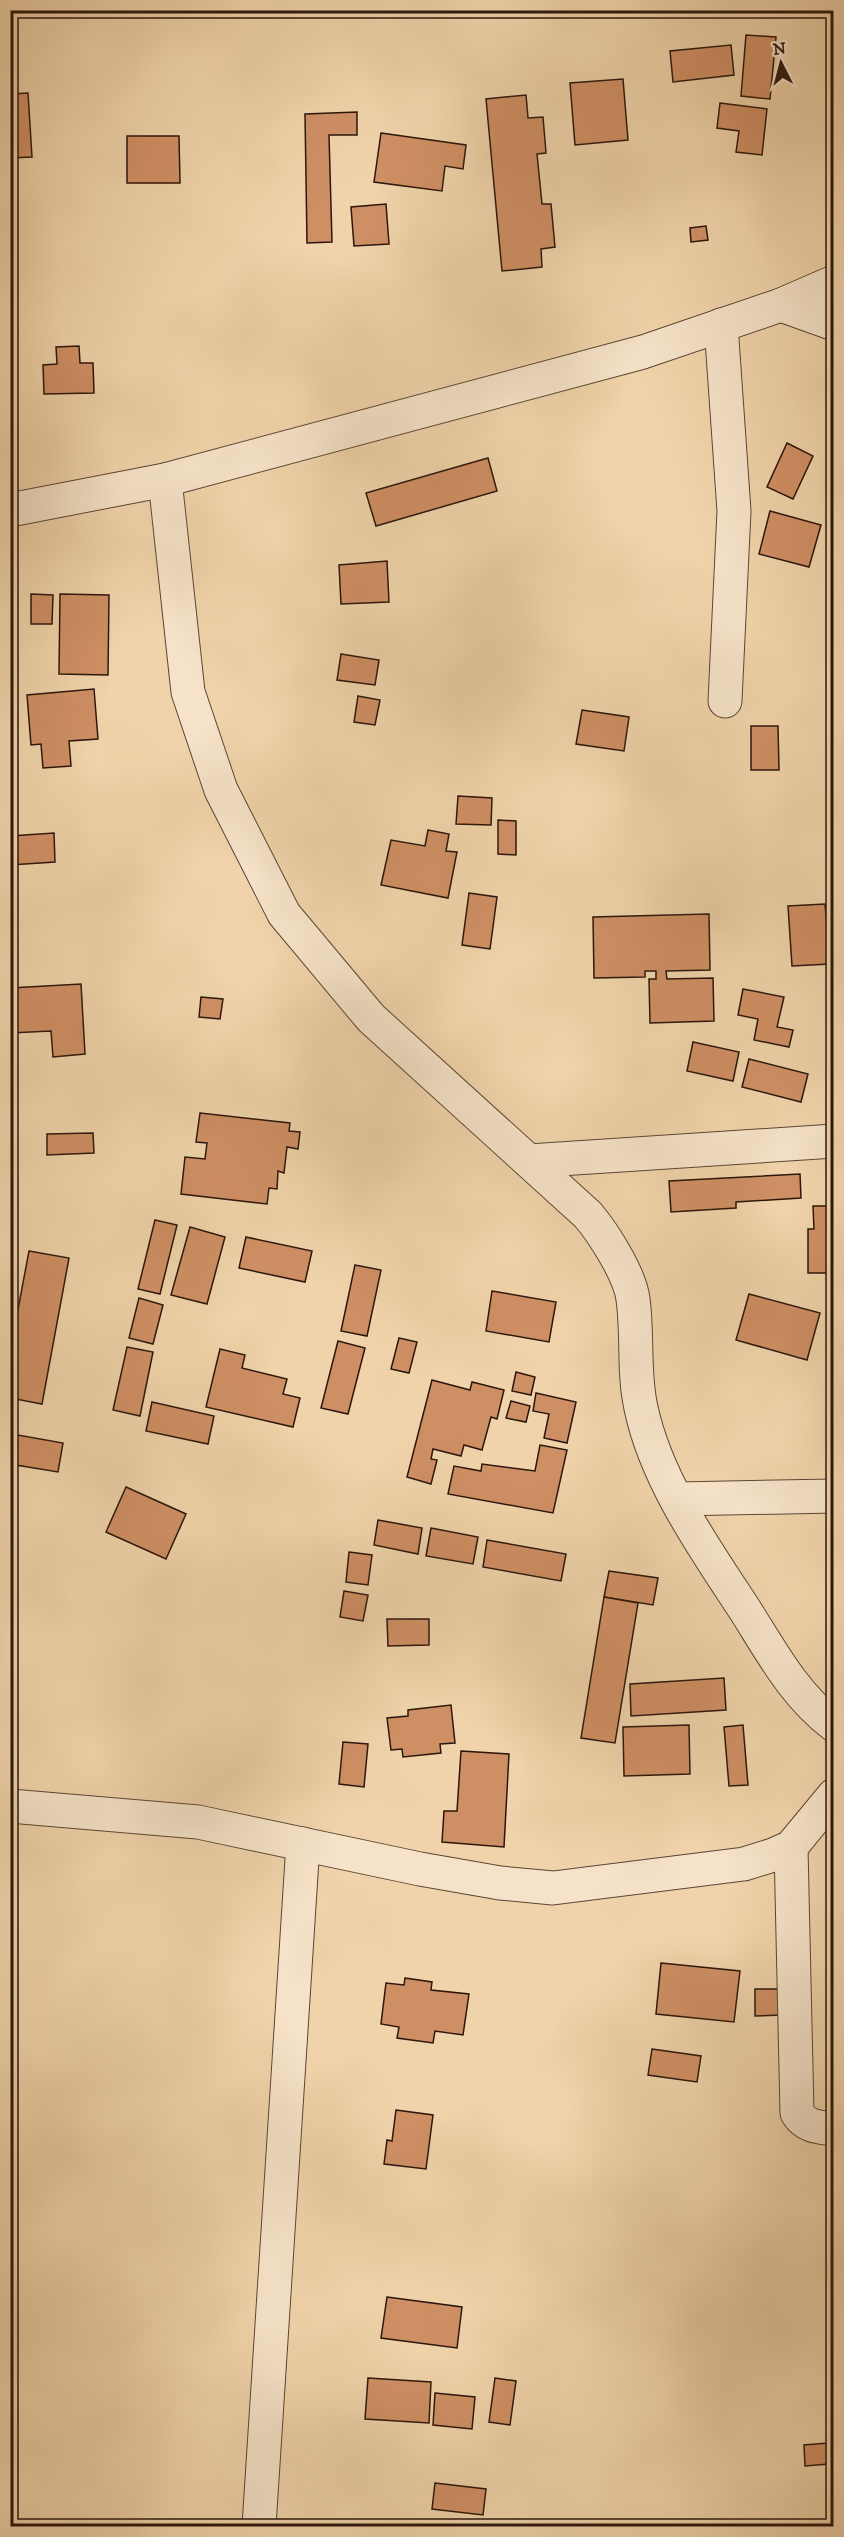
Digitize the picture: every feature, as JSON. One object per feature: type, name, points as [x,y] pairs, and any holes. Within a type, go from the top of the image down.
[{"type":"street","points":[[10,510],[165,480],[643,351],[781,305],[834,282]]},
{"type":"street","points":[[781,305],[834,324]]},
{"type":"street","points":[[721,325],[734,511],[725,701]]},
{"type":"street","points":[[165,480],[188,692],[221,790],[284,914],[371,1018],[588,1215],[606,1237],[633,1298],[634,1346],[641,1407],[654,1455],[677,1499],[793,1686],[821,1716],[834,1725]]},
{"type":"street","points":[[529,1161],[834,1141]]},
{"type":"street","points":[[677,1499],[834,1496]]},
{"type":"street","points":[[10,1806],[198,1822],[500,1884],[553,1888],[744,1864],[773,1855],[791,1847],[834,1795]]},
{"type":"street","points":[[259,2526],[303,1844]]},
{"type":"street","points":[[791,1847],[797,2113],[802,2121],[811,2126],[834,2129]]},
{"type":"building","points":[[746,35],[776,37],[770,99],[741,96]]},
{"type":"building","points":[[731,45],[734,75],[673,82],[670,51]]},
{"type":"building","points":[[623,79],[628,140],[575,145],[570,83]]},
{"type":"building","points":[[28,93],[32,157],[10,158],[10,94]]},
{"type":"building","points":[[526,95],[528,118],[543,117],[546,153],[537,154],[542,204],[551,204],[555,247],[541,249],[542,267],[502,271],[486,99]]},
{"type":"building","points":[[720,103],[767,109],[762,155],[736,152],[739,131],[717,128]]},
{"type":"building","points":[[357,112],[357,135],[329,135],[332,242],[307,243],[305,114]]},
{"type":"building","points":[[381,133],[466,145],[463,169],[445,166],[442,191],[374,182]]},
{"type":"building","points":[[127,136],[179,136],[180,183],[127,183]]},
{"type":"building","points":[[386,204],[389,244],[354,246],[351,207]]},
{"type":"building","points":[[706,226],[708,240],[691,242],[690,228]]},
{"type":"building","points":[[79,346],[80,363],[93,363],[94,393],[44,394],[43,365],[57,364],[56,347]]},
{"type":"building","points":[[787,443],[813,456],[793,499],[767,487]]},
{"type":"building","points":[[488,458],[497,491],[376,526],[366,493]]},
{"type":"building","points":[[770,511],[821,525],[809,567],[759,554]]},
{"type":"building","points":[[387,561],[389,602],[341,604],[339,565]]},
{"type":"building","points":[[31,594],[53,595],[52,624],[31,624]]},
{"type":"building","points":[[60,594],[109,595],[108,675],[59,674]]},
{"type":"building","points":[[341,654],[379,660],[375,685],[337,680]]},
{"type":"building","points":[[94,689],[98,739],[69,741],[71,766],[43,768],[41,744],[31,745],[27,695]]},
{"type":"building","points":[[358,696],[380,700],[375,725],[354,722]]},
{"type":"building","points":[[582,710],[629,717],[624,751],[576,744]]},
{"type":"building","points":[[751,726],[778,726],[779,770],[751,770]]},
{"type":"building","points":[[458,796],[492,798],[491,825],[456,824]]},
{"type":"building","points":[[498,820],[516,821],[516,855],[498,854]]},
{"type":"building","points":[[428,830],[449,834],[446,851],[457,852],[448,898],[381,885],[391,840],[425,846]]},
{"type":"building","points":[[54,833],[55,862],[10,865],[10,836]]},
{"type":"building","points":[[469,893],[497,897],[490,949],[462,945]]},
{"type":"building","points":[[825,904],[830,964],[792,966],[788,906]]},
{"type":"building","points":[[709,914],[710,970],[666,971],[667,979],[713,978],[714,1021],[650,1023],[649,979],[656,979],[656,971],[645,971],[645,977],[594,978],[593,917]]},
{"type":"building","points":[[81,984],[85,1054],[53,1057],[51,1031],[10,1033],[10,988]]},
{"type":"building","points":[[743,989],[784,997],[777,1027],[793,1030],[789,1047],[754,1040],[758,1019],[738,1015]]},
{"type":"building","points":[[201,997],[223,999],[220,1019],[199,1017]]},
{"type":"building","points":[[693,1042],[739,1052],[733,1081],[687,1071]]},
{"type":"building","points":[[749,1059],[808,1074],[801,1102],[742,1087]]},
{"type":"building","points":[[200,1113],[290,1123],[289,1131],[300,1132],[298,1149],[287,1147],[284,1173],[278,1171],[277,1189],[269,1188],[267,1204],[181,1194],[185,1157],[205,1159],[207,1143],[196,1142]]},
{"type":"building","points":[[93,1133],[94,1153],[47,1155],[47,1134]]},
{"type":"building","points":[[800,1174],[801,1198],[736,1202],[736,1208],[671,1212],[669,1181]]},
{"type":"building","points":[[813,1206],[834,1206],[834,1273],[808,1273],[808,1229],[814,1229]]},
{"type":"building","points":[[155,1220],[177,1225],[160,1294],[138,1289]]},
{"type":"building","points":[[190,1227],[225,1237],[207,1304],[171,1295]]},
{"type":"building","points":[[246,1237],[312,1251],[305,1282],[239,1268]]},
{"type":"building","points":[[29,1251],[69,1258],[42,1404],[10,1398],[10,1352]]},
{"type":"building","points":[[355,1265],[381,1270],[367,1336],[341,1331]]},
{"type":"building","points":[[492,1291],[556,1302],[549,1342],[486,1331]]},
{"type":"building","points":[[749,1294],[820,1313],[807,1360],[736,1340]]},
{"type":"building","points":[[139,1298],[163,1305],[153,1344],[129,1338]]},
{"type":"building","points":[[399,1338],[417,1342],[409,1373],[391,1369]]},
{"type":"building","points":[[338,1341],[365,1348],[348,1414],[321,1408]]},
{"type":"building","points":[[127,1347],[153,1352],[140,1416],[113,1410]]},
{"type":"building","points":[[220,1349],[245,1355],[242,1368],[287,1379],[283,1394],[300,1398],[293,1427],[206,1407]]},
{"type":"building","points":[[516,1372],[535,1377],[531,1395],[512,1391]]},
{"type":"building","points":[[432,1380],[470,1390],[472,1382],[504,1390],[497,1419],[491,1417],[482,1450],[464,1445],[461,1456],[433,1449],[431,1459],[437,1460],[431,1484],[407,1477]]},
{"type":"building","points":[[536,1393],[576,1402],[567,1443],[544,1438],[549,1414],[533,1411]]},
{"type":"building","points":[[511,1401],[530,1406],[526,1422],[506,1418]]},
{"type":"building","points":[[152,1402],[214,1416],[208,1444],[146,1431]]},
{"type":"building","points":[[12,1434],[63,1443],[58,1472],[10,1464]]},
{"type":"building","points":[[540,1445],[567,1450],[553,1513],[448,1494],[454,1466],[481,1471],[482,1464],[535,1471]]},
{"type":"building","points":[[126,1487],[186,1514],[166,1559],[106,1532]]},
{"type":"building","points":[[378,1520],[422,1528],[418,1554],[374,1545]]},
{"type":"building","points":[[431,1528],[478,1537],[473,1564],[426,1556]]},
{"type":"building","points":[[487,1540],[566,1554],[561,1581],[483,1567]]},
{"type":"building","points":[[349,1552],[372,1555],[368,1585],[346,1582]]},
{"type":"building","points":[[609,1571],[658,1578],[653,1605],[604,1597]]},
{"type":"building","points":[[344,1591],[368,1595],[363,1621],[340,1617]]},
{"type":"building","points":[[604,1597],[638,1603],[615,1743],[581,1738]]},
{"type":"building","points":[[387,1619],[429,1619],[429,1645],[388,1646]]},
{"type":"building","points":[[724,1678],[726,1710],[631,1716],[630,1684]]},
{"type":"building","points":[[451,1705],[455,1743],[440,1744],[441,1753],[403,1757],[402,1749],[391,1750],[387,1718],[408,1716],[408,1710]]},
{"type":"building","points":[[689,1725],[690,1774],[624,1776],[623,1727]]},
{"type":"building","points":[[743,1725],[748,1785],[729,1786],[724,1727]]},
{"type":"building","points":[[343,1742],[368,1744],[364,1787],[339,1784]]},
{"type":"building","points":[[461,1751],[509,1754],[504,1847],[442,1842],[444,1811],[457,1811]]},
{"type":"building","points":[[661,1963],[740,1971],[734,2022],[656,2014]]},
{"type":"building","points":[[405,1978],[432,1982],[431,1990],[469,1994],[463,2035],[435,2031],[433,2043],[397,2038],[399,2027],[381,2024],[386,1983],[404,1985]]},
{"type":"building","points":[[755,1989],[781,1989],[782,2015],[755,2016]]},
{"type":"building","points":[[652,2049],[701,2056],[697,2082],[648,2075]]},
{"type":"building","points":[[396,2110],[433,2115],[426,2169],[384,2164],[387,2140],[392,2141]]},
{"type":"building","points":[[387,2297],[462,2307],[457,2348],[381,2338]]},
{"type":"building","points":[[368,2378],[431,2382],[429,2423],[365,2419]]},
{"type":"building","points":[[495,2378],[516,2381],[510,2425],[489,2422]]},
{"type":"building","points":[[435,2393],[475,2397],[472,2429],[433,2425]]},
{"type":"building","points":[[828,2443],[829,2464],[805,2466],[804,2445]]},
{"type":"building","points":[[435,2483],[486,2489],[483,2515],[432,2509]]}]
